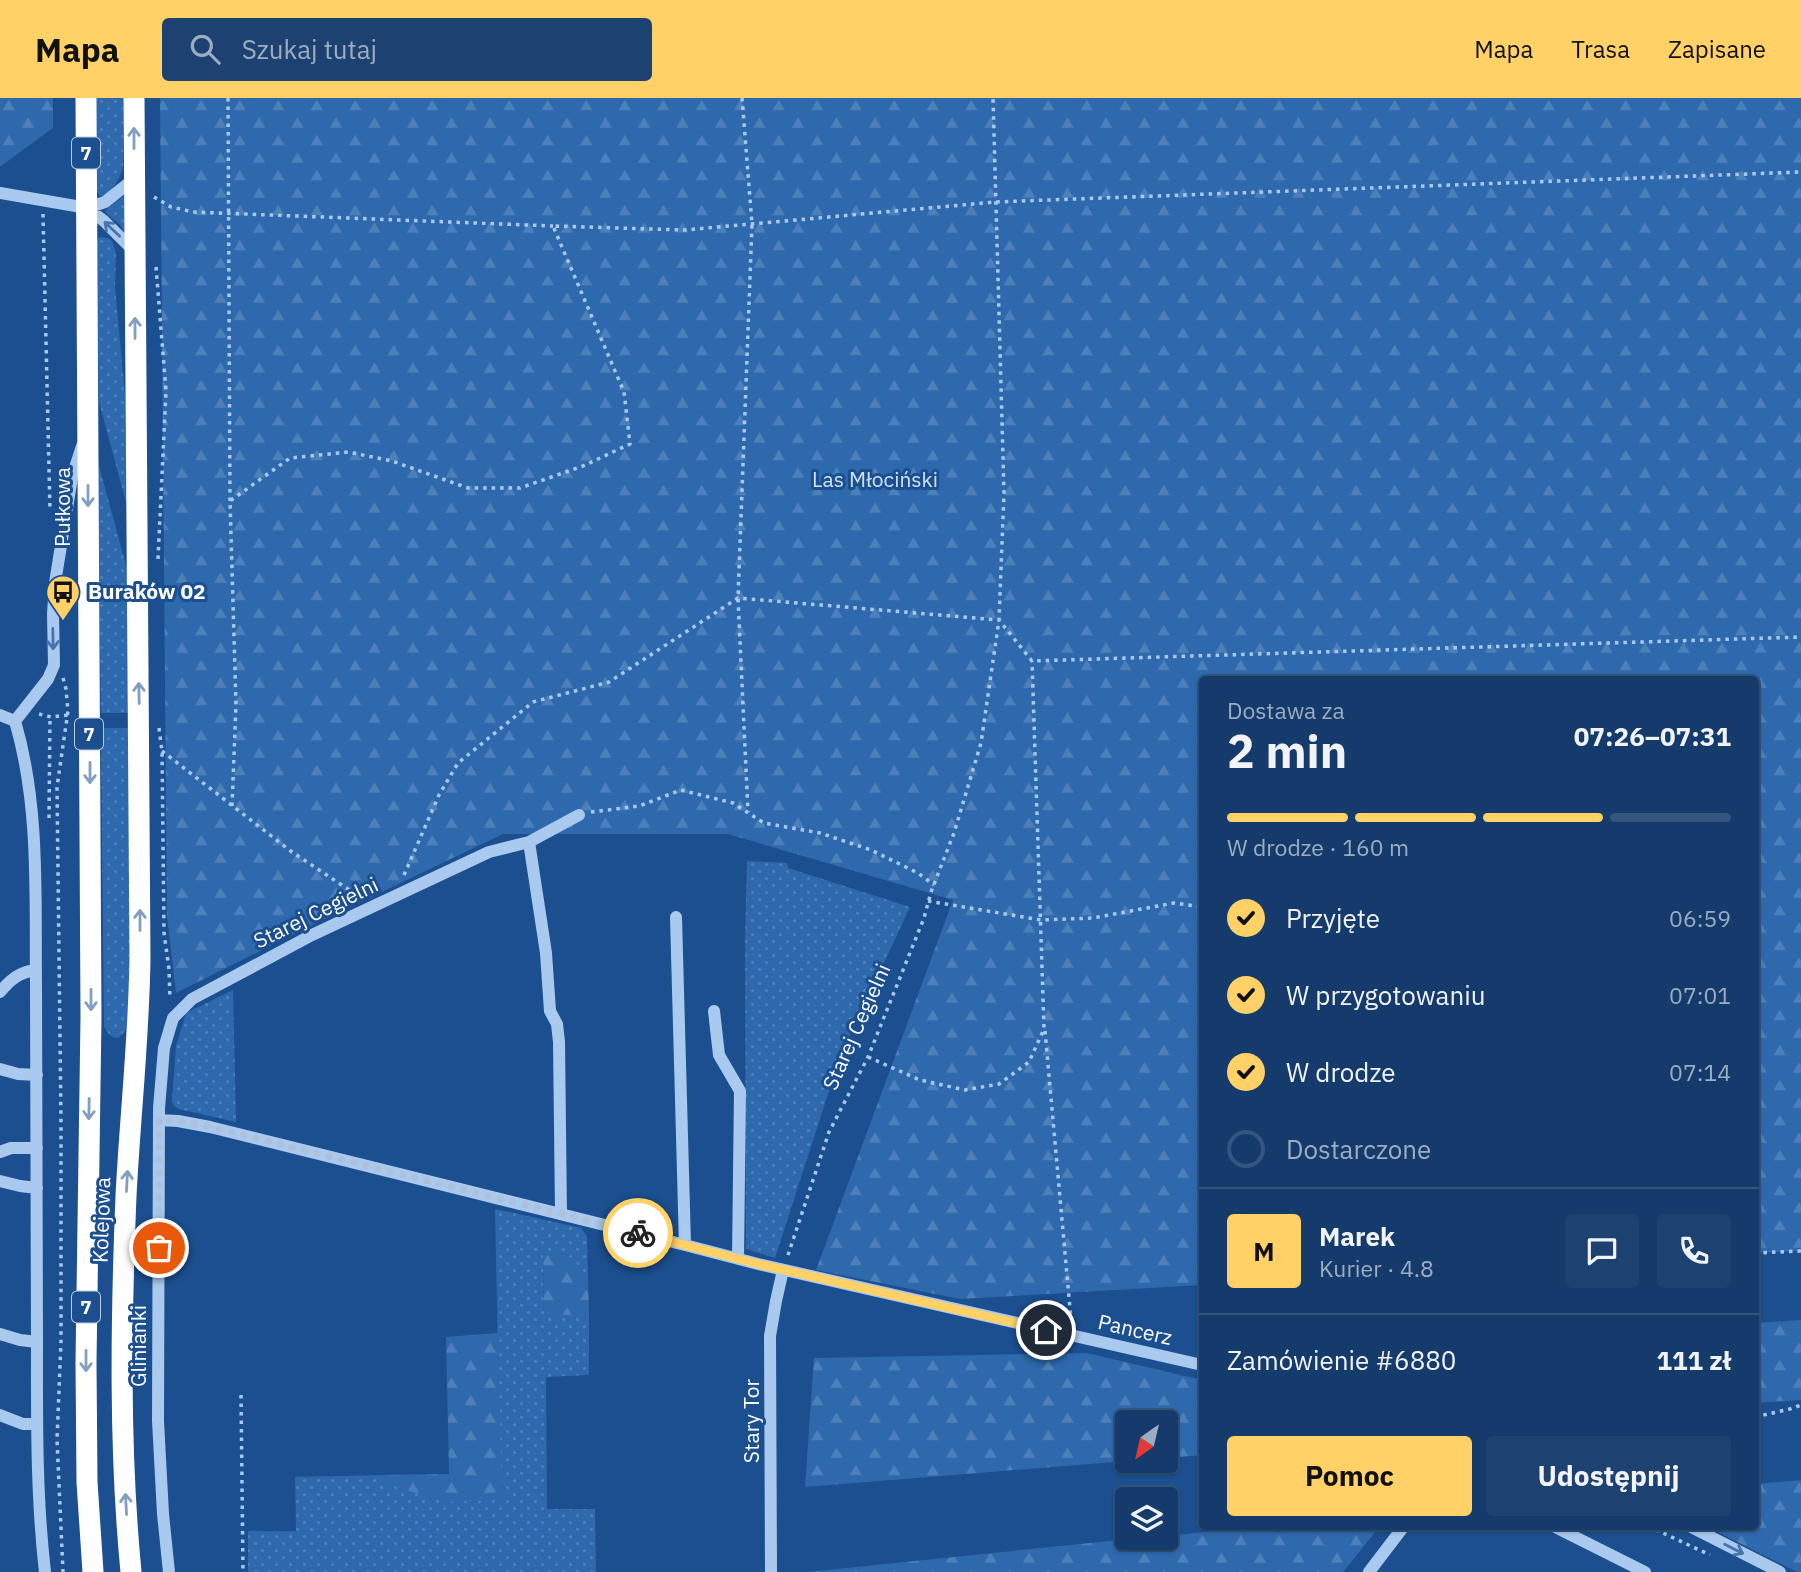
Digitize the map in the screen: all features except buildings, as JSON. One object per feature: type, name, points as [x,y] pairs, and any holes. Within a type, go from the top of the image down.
[{"type":"highway","name":"Pułkowa","points":[[86,98],[91,1041]]},
{"type":"highway","name":"7","points":[[134,98],[135,252]]},
{"type":"highway","name":"Kolejowa","points":[[131,1572],[124,1450],[123,1322],[126,1196],[140,992],[135,252]]},
{"type":"highway","name":"Kolejowa","points":[[91,1041],[86,1376],[87,1482],[93,1572]]},
{"type":"street","points":[[0,193],[87,208],[105,202],[134,179]]},
{"type":"street","points":[[87,208],[135,252]]},
{"type":"street","points":[[15,721],[48,679],[52,669],[55,583],[72,477],[88,428]]},
{"type":"street","points":[[0,715],[15,721]]},
{"type":"street","points":[[15,721],[26,762],[34,828],[37,1075],[36,1424],[45,1572]]},
{"type":"street","name":"Starej Cegielni","points":[[173,1018],[184,1004],[200,994],[300,942],[489,852],[529,842],[579,814]]},
{"type":"street","points":[[529,842],[546,953],[550,1012],[557,1024],[559,1042],[561,1214]]},
{"type":"street","points":[[676,917],[685,1245]]},
{"type":"street","points":[[0,992],[15,976],[36,970]]},
{"type":"street","points":[[714,1011],[719,1055],[740,1091],[738,1258]]},
{"type":"street","points":[[159,1120],[163,1056],[173,1018]]},
{"type":"street","points":[[0,1069],[37,1075]]},
{"type":"street","name":"Pancerz","points":[[159,1120],[210,1127],[783,1270],[1199,1364]]},
{"type":"street","name":"Glinianki","points":[[159,1120],[158,1414],[169,1572]]},
{"type":"street","points":[[0,1152],[11,1148],[37,1148]]},
{"type":"street","points":[[0,1181],[37,1188]]},
{"type":"street","name":"Stary Tor","points":[[771,1572],[770,1336],[783,1270]]},
{"type":"street","points":[[0,1334],[37,1342]]},
{"type":"street","points":[[0,1415],[23,1424],[36,1424]]},
{"type":"street","points":[[1369,1572],[1401,1530]]},
{"type":"street","points":[[1561,1530],[1645,1572]]},
{"type":"street","points":[[1697,1530],[1780,1572]]},
{"type":"path","points":[[228,98],[230,501],[236,705],[232,806]]},
{"type":"path","points":[[742,98],[752,224],[738,598],[748,812]]},
{"type":"path","name":"Starej Cegielni","points":[[783,1270],[829,1132],[869,1057],[924,918],[954,834],[981,743],[999,620],[1003,494],[993,98]]},
{"type":"path","points":[[151,207],[150,194],[171,207],[193,212],[685,230],[995,202],[1801,173]]},
{"type":"path","points":[[42,201],[50,513]]},
{"type":"path","points":[[230,501],[290,458],[348,452],[392,461],[468,488],[520,488],[583,467],[630,444],[624,392],[553,226]]},
{"type":"path","points":[[156,260],[166,391],[158,558]]},
{"type":"path","points":[[394,896],[439,795],[458,762],[533,702],[608,682],[738,598],[999,620],[1032,661],[1044,1029],[1073,1336]]},
{"type":"path","points":[[1032,661],[1801,637]]},
{"type":"path","points":[[52,669],[66,685],[68,715],[57,787],[61,1122],[61,1341],[57,1440],[63,1572]]},
{"type":"path","points":[[26,707],[50,717],[68,715]]},
{"type":"path","points":[[158,726],[162,751],[163,933],[170,987],[167,1013],[173,1018]]},
{"type":"path","points":[[162,751],[292,852],[374,906]]},
{"type":"path","points":[[579,814],[639,806],[681,790],[733,803],[764,823],[820,833],[872,850],[918,873],[934,885]]},
{"type":"path","points":[[928,901],[1041,920],[1093,918],[1174,903],[1199,906]]},
{"type":"path","points":[[869,1057],[920,1080],[965,1090],[999,1084],[1029,1062],[1044,1029]]},
{"type":"path","points":[[1759,1254],[1801,1251]]},
{"type":"path","points":[[241,1395],[243,1572]]},
{"type":"path","points":[[1759,1416],[1801,1405]]},
{"type":"path","points":[[1657,1530],[1721,1560]]},
{"type":"green space","points":[[0,98],[53,98],[53,128],[1,166],[0,166]]},
{"type":"green space","points":[[96,98],[123,98],[123,167],[115,184],[101,197],[97,192]]},
{"type":"green space","name":"Las Młociński","points":[[160,98],[1801,98],[1801,1251],[1759,1253],[1759,676],[1199,676],[1199,1285],[960,1299],[816,1270],[953,900],[728,834],[503,834],[176,993],[167,916]]},
{"type":"green space","points":[[124,196],[125,234],[120,225],[105,212]]},
{"type":"green space","points":[[98,238],[112,241],[116,253],[115,287],[125,395],[127,506],[99,402],[96,243]]},
{"type":"green space","points":[[98,462],[127,569],[130,713],[101,713]]},
{"type":"green space","points":[[101,728],[129,728],[130,982],[126,1030],[118,1038],[109,1034],[104,1026]]},
{"type":"green space","points":[[747,861],[787,863],[788,868],[910,907],[840,1057],[775,1258],[746,1249]]},
{"type":"green space","points":[[233,990],[236,1122],[179,1109],[172,1101],[176,1046],[186,1013]]},
{"type":"green space","points":[[495,1209],[581,1228],[587,1236],[588,1278],[569,1257],[543,1251],[544,1315],[589,1315],[589,1375],[546,1377],[547,1509],[595,1509],[596,1572],[248,1572],[248,1531],[296,1531],[295,1477],[380,1475],[386,1484],[501,1500]]},
{"type":"green space","points":[[543,1250],[572,1258],[588,1278],[589,1315],[544,1315]]},
{"type":"green space","points":[[1801,1320],[1801,1400],[1759,1403],[1759,1323]]},
{"type":"green space","points":[[498,1333],[502,1500],[447,1502],[385,1484],[380,1475],[449,1474],[446,1337]]},
{"type":"green space","points":[[1087,1353],[1199,1379],[1199,1455],[1178,1457],[1178,1410],[1115,1410],[1115,1462],[805,1487],[814,1358]]},
{"type":"green space","points":[[1801,1480],[1801,1572],[1714,1530],[1759,1530],[1759,1484]]},
{"type":"green space","points":[[1223,1530],[1377,1530],[1343,1572],[807,1572],[1115,1540],[1115,1550],[1178,1550],[1178,1535]]},
{"type":"way so far","points":[[159,1248],[159,1120],[198,1124],[638,1233]]},
{"type":"place","name":"Buraków 02","points":[[63,622]]},
{"type":"route","points":[[638,1233],[758,1264],[1046,1330]]}]
